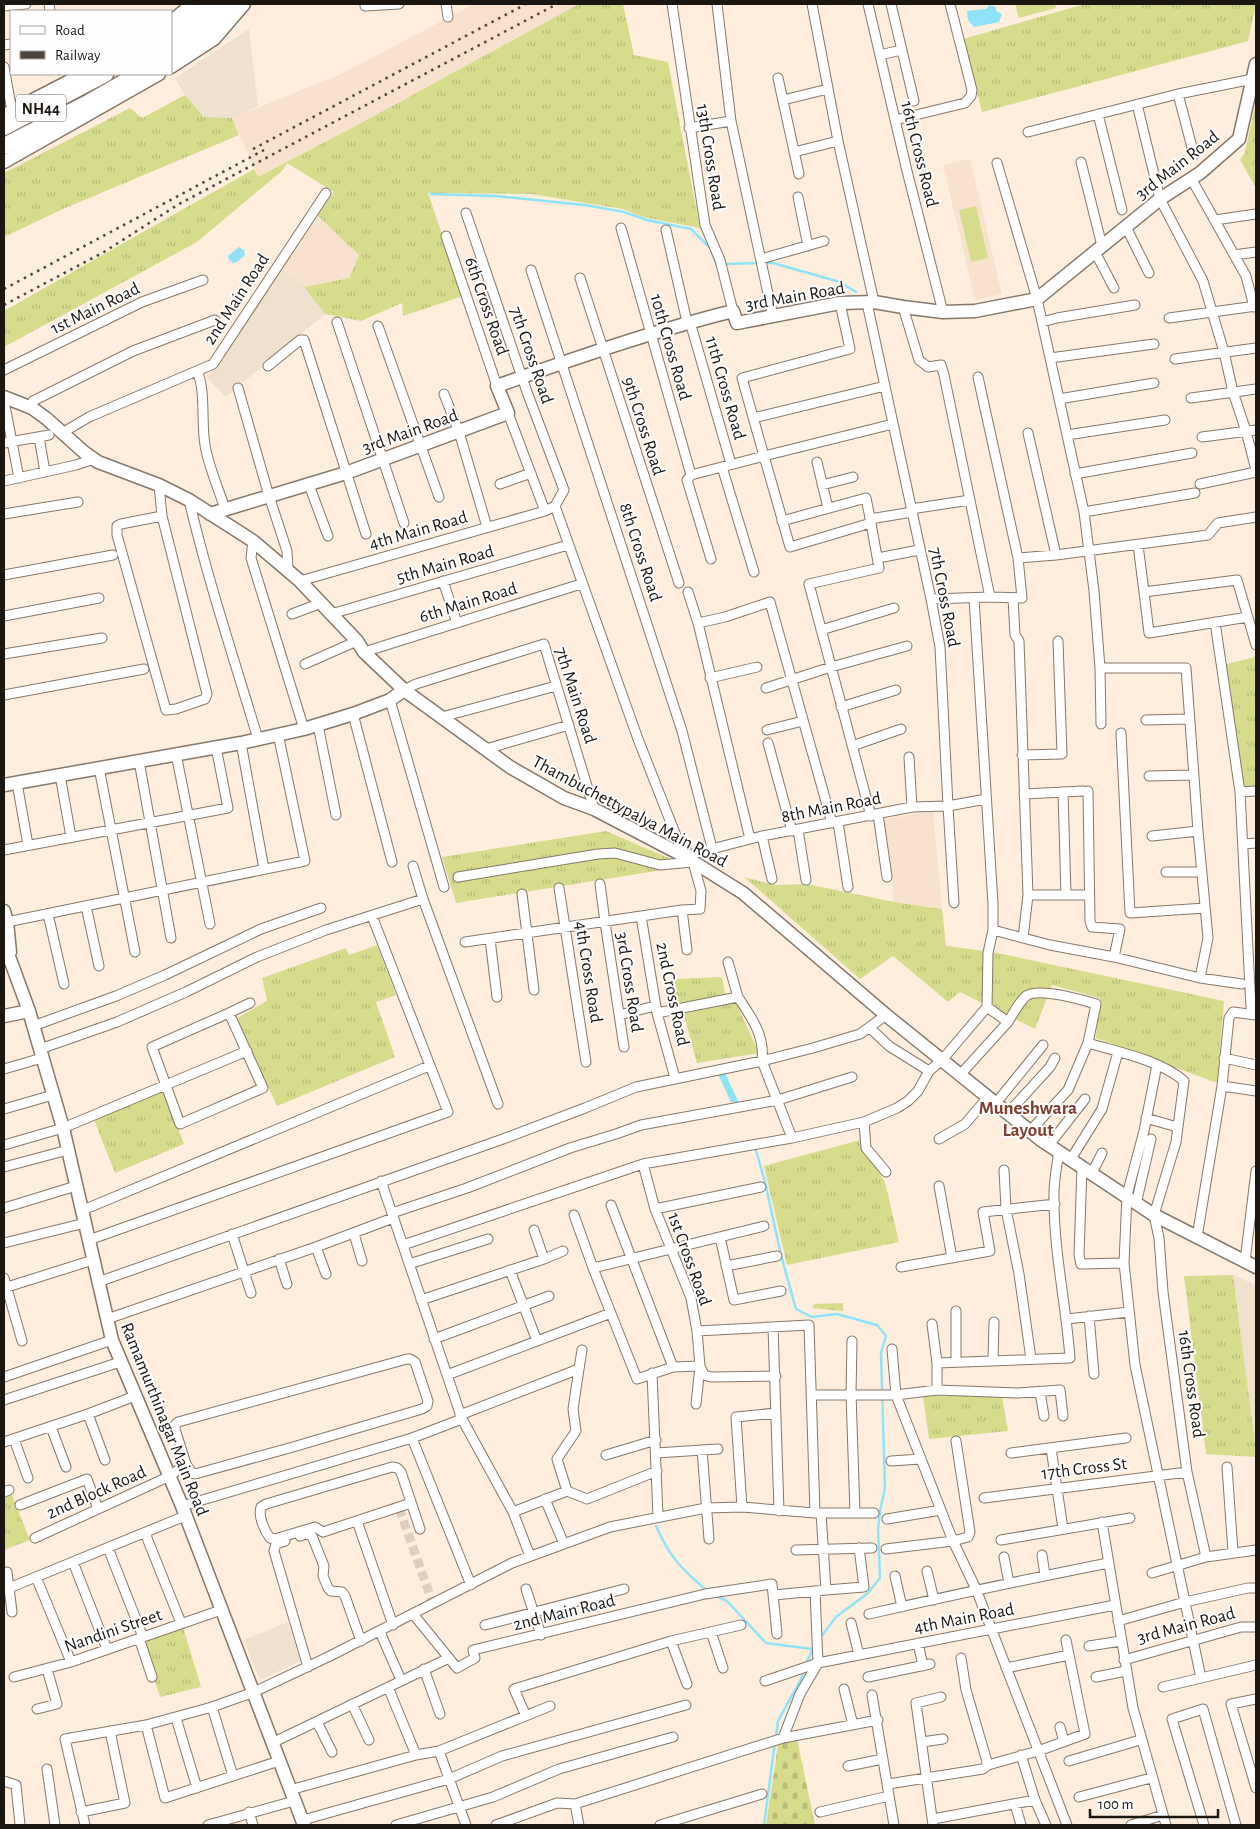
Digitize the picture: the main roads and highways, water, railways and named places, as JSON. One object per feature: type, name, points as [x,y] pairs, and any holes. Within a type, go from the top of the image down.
[{"type":"highway","points":[[172,37],[212,4]]},
{"type":"highway","points":[[172,54],[212,26],[231,4]]},
{"type":"highway","name":"NH44","points":[[4,127],[86,77],[99,75]]},
{"type":"highway","name":"NH44","points":[[4,146],[90,102],[137,75]]},
{"type":"main road","points":[[172,21],[192,4]]},
{"type":"main road","points":[[172,66],[214,39],[244,4]]},
{"type":"main road","name":"3rd Main Road","points":[[210,514],[346,473],[421,447],[508,413],[497,386],[651,333],[689,322],[733,311],[737,324],[840,303],[870,302],[943,312],[975,311],[1037,299],[1160,199],[1192,180],[1239,139],[1256,64]]},
{"type":"main road","points":[[4,162],[157,75]]},
{"type":"main road","points":[[8,113],[86,77]]},
{"type":"main road","name":"Thambuchettypalya Main Road","points":[[4,389],[33,401],[89,449],[113,463],[116,468]]},
{"type":"main road","name":"Thambuchettypalya Main Road","points":[[4,399],[32,408],[94,459],[112,468],[159,485],[189,500],[253,541],[300,580],[404,690],[442,718],[510,767],[564,798],[594,808],[689,859],[743,893],[886,1015],[1030,1131],[1154,1215],[1251,1264]]},
{"type":"main road","points":[[4,786],[304,729],[390,700],[404,690]]},
{"type":"main road","name":"Ramamurthinagar Main Road","points":[[5,917],[10,957]]},
{"type":"main road","name":"Ramamurthinagar Main Road","points":[[4,943],[34,1026],[68,1150],[112,1340],[184,1511],[304,1823]]},
{"type":"main road","points":[[4,1016],[29,1011]]},
{"type":"water","points":[[990,5],[996,7],[996,11],[1002,14],[999,22],[974,27],[968,20],[967,11],[986,9]]},
{"type":"water","points":[[239,247],[244,250],[245,255],[233,263],[229,260],[228,256]]},
{"type":"water","points":[[724,1071],[739,1103],[731,1102],[717,1072]]},
{"type":"waterway","points":[[431,194],[495,196],[585,205],[624,212],[647,220],[691,229],[711,249],[716,264],[719,264]]},
{"type":"waterway","points":[[724,264],[759,263]]},
{"type":"waterway","points":[[764,263],[773,263],[840,282],[856,292]]},
{"type":"waterway","points":[[755,1147],[796,1309],[812,1317],[837,1314],[877,1325],[886,1336],[881,1353],[885,1488],[878,1529],[880,1578],[868,1593],[836,1617],[820,1638]]},
{"type":"waterway","points":[[656,1526],[666,1547],[677,1562],[707,1591]]},
{"type":"waterway","points":[[716,1596],[727,1601],[766,1643],[812,1649]]},
{"type":"waterway","points":[[806,1664],[814,1646]]},
{"type":"waterway","points":[[776,1737],[778,1721],[804,1671]]},
{"type":"waterway","points":[[764,1825],[775,1742]]},
{"type":"tunnel","points":[[399,1508],[433,1604]]},
{"type":"railway","points":[[253,149],[526,4]]},
{"type":"railway","points":[[4,305],[104,252],[179,204],[557,4]]},
{"type":"railway","points":[[4,289],[264,150]]},
{"type":"district","name":"Muneshwara Layout","points":[[1028,1118]]}]
